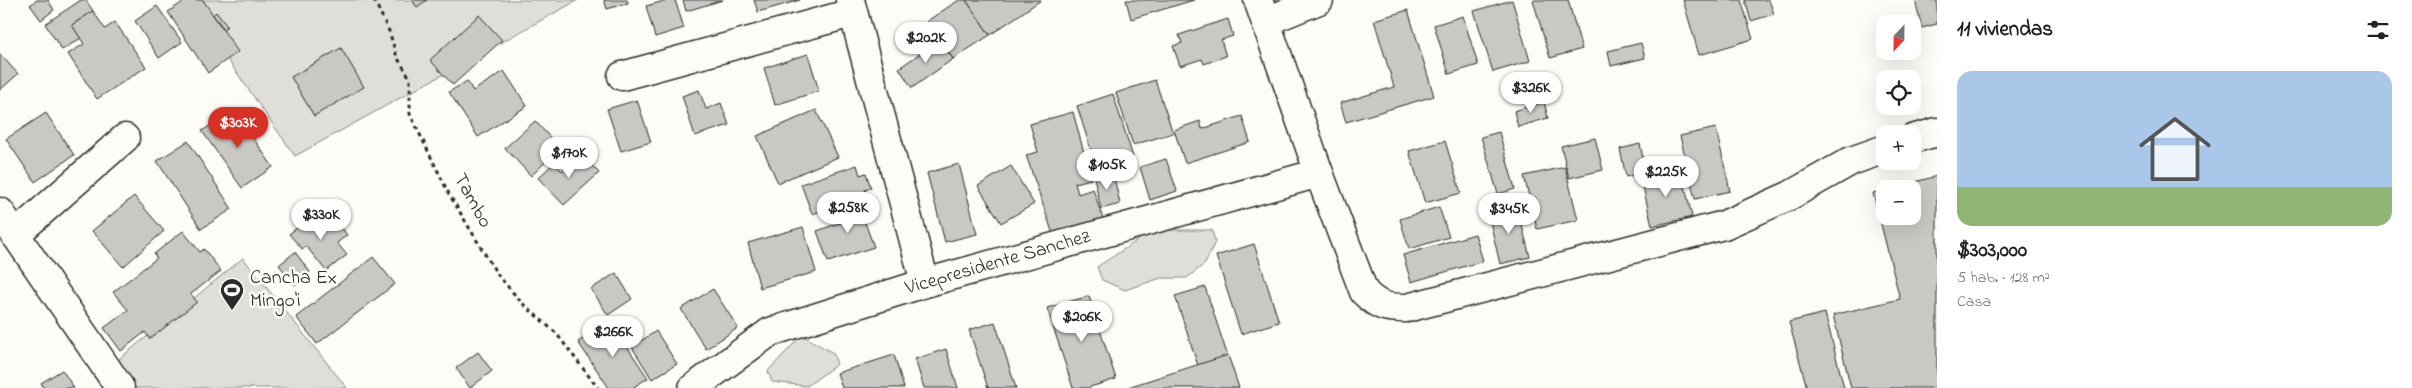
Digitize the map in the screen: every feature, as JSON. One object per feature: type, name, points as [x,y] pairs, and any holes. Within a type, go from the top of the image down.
[{"type":"street","points":[[1319,0],[1262,10],[1319,173],[1364,292],[1376,304],[1407,308],[1724,225],[1789,196],[1851,161],[1876,152]]},
{"type":"street","points":[[622,76],[851,7],[926,283]]},
{"type":"street","points":[[1921,136],[1937,132]]},
{"type":"street","points":[[16,235],[125,138]]},
{"type":"street","name":"Vicepresidente Sanchez","points":[[693,388],[770,332],[926,283],[1319,173]]},
{"type":"street","points":[[0,212],[120,388]]},
{"type":"path","name":"Tambo","points":[[374,0],[389,31],[397,57],[410,78],[410,114],[449,194],[497,274],[522,302],[556,333],[598,388]]},
{"type":"shaded area","points":[[186,0],[578,0],[295,156]]},
{"type":"shaded area","points":[[1153,230],[1212,230],[1215,242],[1205,264],[1187,278],[1161,278],[1125,290],[1102,280],[1097,267]]},
{"type":"shaded area","name":"Cancha Ex Mingo'i","points":[[243,258],[347,388],[129,388],[113,364]]},
{"type":"shaded area","points":[[802,335],[833,353],[837,364],[807,386],[772,382],[768,371]]},
{"type":"building","points":[[37,0],[48,0],[54,10],[41,20],[30,5]]},
{"type":"building","points":[[81,0],[86,0],[93,11],[72,25],[81,38],[62,50],[45,24]]},
{"type":"building","points":[[186,0],[203,0],[238,52],[208,73],[168,12]]},
{"type":"building","points":[[412,0],[427,0],[417,7]]},
{"type":"building","points":[[604,0],[627,0],[628,3],[607,9]]},
{"type":"building","points":[[675,0],[684,28],[655,37],[646,6]]},
{"type":"building","points":[[683,0],[723,0],[686,11]]},
{"type":"building","points":[[754,0],[800,0],[758,12]]},
{"type":"building","points":[[959,0],[966,0],[990,35],[953,59],[927,21]]},
{"type":"building","points":[[966,0],[1041,0],[990,35]]},
{"type":"building","points":[[1126,0],[1194,0],[1131,19]]},
{"type":"building","points":[[1512,0],[1530,61],[1493,72],[1474,11]]},
{"type":"building","points":[[1533,0],[1568,0],[1582,49],[1550,58]]},
{"type":"building","points":[[1683,0],[1741,0],[1753,39],[1699,55]]},
{"type":"building","points":[[1745,0],[1769,0],[1774,14],[1751,21]]},
{"type":"building","points":[[1915,0],[1937,0],[1937,24],[1922,28],[1921,15],[1919,15]]},
{"type":"building","points":[[157,6],[182,42],[159,58],[135,21]]},
{"type":"building","points":[[1408,10],[1434,96],[1346,122],[1340,103],[1394,87],[1374,20]]},
{"type":"building","points":[[93,11],[105,29],[115,22],[146,67],[97,99],[68,54],[84,44],[72,25]]},
{"type":"building","points":[[216,12],[227,26],[224,29],[213,15]]},
{"type":"building","points":[[479,15],[502,40],[453,85],[430,60]]},
{"type":"building","points":[[1463,16],[1478,65],[1449,74],[1434,25]]},
{"type":"building","points":[[1228,19],[1233,36],[1221,40],[1226,56],[1204,64],[1202,59],[1180,66],[1173,46],[1182,43],[1179,35]]},
{"type":"building","points":[[940,40],[953,59],[912,88],[899,68]]},
{"type":"building","points":[[1641,43],[1645,58],[1611,66],[1608,51]]},
{"type":"building","points":[[341,48],[364,87],[314,116],[291,77]]},
{"type":"building","points":[[0,54],[18,74],[0,90]]},
{"type":"building","points":[[808,54],[819,91],[775,105],[764,68]]},
{"type":"building","points":[[504,71],[527,106],[478,137],[449,92],[467,81],[473,91]]},
{"type":"building","points":[[1155,80],[1173,133],[1133,145],[1116,93]]},
{"type":"building","points":[[699,90],[706,109],[721,103],[729,125],[695,136],[682,96]]},
{"type":"building","points":[[1113,94],[1133,157],[1097,169],[1077,106]]},
{"type":"building","points":[[637,100],[651,142],[621,151],[607,109]]},
{"type":"building","points":[[1544,102],[1548,118],[1518,127],[1514,111]]},
{"type":"building","points":[[234,110],[273,167],[242,188],[202,131]]},
{"type":"building","points":[[816,110],[838,157],[778,183],[757,136]]},
{"type":"building","points":[[1073,112],[1091,179],[1075,183],[1078,194],[1093,189],[1106,228],[1056,243],[1026,155],[1038,152],[1030,124]]},
{"type":"building","points":[[46,113],[74,155],[35,182],[6,139]]},
{"type":"building","points":[[1242,116],[1250,142],[1185,163],[1174,130],[1200,121],[1202,129]]},
{"type":"building","points":[[535,121],[560,148],[531,176],[505,148]]},
{"type":"building","points":[[1716,128],[1730,191],[1695,199],[1680,136]]},
{"type":"building","points":[[1499,132],[1515,189],[1498,194],[1481,137]]},
{"type":"building","points":[[1595,138],[1603,170],[1569,178],[1561,146]]},
{"type":"building","points":[[188,141],[232,209],[201,229],[157,161]]},
{"type":"building","points":[[1445,141],[1461,193],[1425,203],[1409,151]]},
{"type":"building","points":[[1640,144],[1646,172],[1626,177],[1620,149]]},
{"type":"building","points":[[581,154],[599,173],[564,205],[538,178],[554,163],[562,171]]},
{"type":"building","points":[[1166,159],[1177,191],[1150,200],[1140,167]]},
{"type":"building","points":[[959,164],[977,234],[945,242],[927,173]]},
{"type":"building","points":[[857,165],[860,175],[866,173],[871,188],[865,190],[867,196],[812,214],[801,184]]},
{"type":"building","points":[[1011,166],[1034,204],[1001,223],[978,186]]},
{"type":"building","points":[[1565,167],[1578,220],[1537,229],[1524,176]]},
{"type":"building","points":[[1681,169],[1692,217],[1652,226],[1641,178]]},
{"type":"building","points":[[1113,173],[1120,204],[1101,209],[1094,177]]},
{"type":"building","points":[[1937,176],[1937,388],[1851,388],[1833,315],[1900,299],[1881,225],[1921,225],[1921,180]]},
{"type":"building","points":[[1876,192],[1876,205],[1873,193]]},
{"type":"building","points":[[134,196],[164,231],[123,267],[92,231]]},
{"type":"building","points":[[868,201],[874,217],[864,220],[874,247],[828,262],[817,231],[848,220],[844,209]]},
{"type":"building","points":[[1517,206],[1530,257],[1500,264],[1488,213]]},
{"type":"building","points":[[1439,207],[1449,237],[1409,249],[1400,219]]},
{"type":"building","points":[[315,214],[326,228],[336,220],[347,235],[337,243],[347,255],[326,271],[306,246],[302,249],[289,234]]},
{"type":"building","points":[[803,227],[816,272],[760,288],[748,243]]},
{"type":"building","points":[[183,231],[200,252],[204,249],[221,271],[191,294],[197,302],[150,339],[145,332],[121,351],[104,328],[128,310],[113,292],[157,258],[154,254]]},
{"type":"building","points":[[1475,234],[1483,261],[1411,282],[1403,255]]},
{"type":"building","points":[[1254,244],[1279,322],[1241,334],[1216,256]]},
{"type":"building","points":[[295,252],[310,272],[295,285],[279,265]]},
{"type":"building","points":[[373,257],[395,284],[317,344],[296,317]]},
{"type":"building","points":[[616,273],[632,299],[608,315],[591,289]]},
{"type":"building","points":[[1205,287],[1230,363],[1200,372],[1175,296]]},
{"type":"building","points":[[713,289],[738,328],[706,349],[681,309]]},
{"type":"building","points":[[1089,296],[1116,379],[1087,388],[1073,388],[1047,308]]},
{"type":"building","points":[[1825,313],[1844,388],[1807,388],[1789,322]]},
{"type":"building","points":[[610,321],[648,378],[632,388],[609,388],[578,342]]},
{"type":"building","points":[[995,322],[1016,388],[988,388],[969,330]]},
{"type":"building","points":[[656,331],[677,364],[652,379],[632,347]]},
{"type":"building","points":[[946,349],[958,388],[924,388],[915,359]]},
{"type":"building","points":[[478,352],[492,371],[470,388],[456,368]]},
{"type":"building","points":[[894,355],[904,388],[842,388],[837,373]]},
{"type":"building","points":[[1228,355],[1239,388],[1128,388],[1128,387]]},
{"type":"building","points":[[62,370],[74,388],[44,388],[41,383]]},
{"type":"place","name":"Cancha Ex Mingo'i","points":[[232,311]]}]
